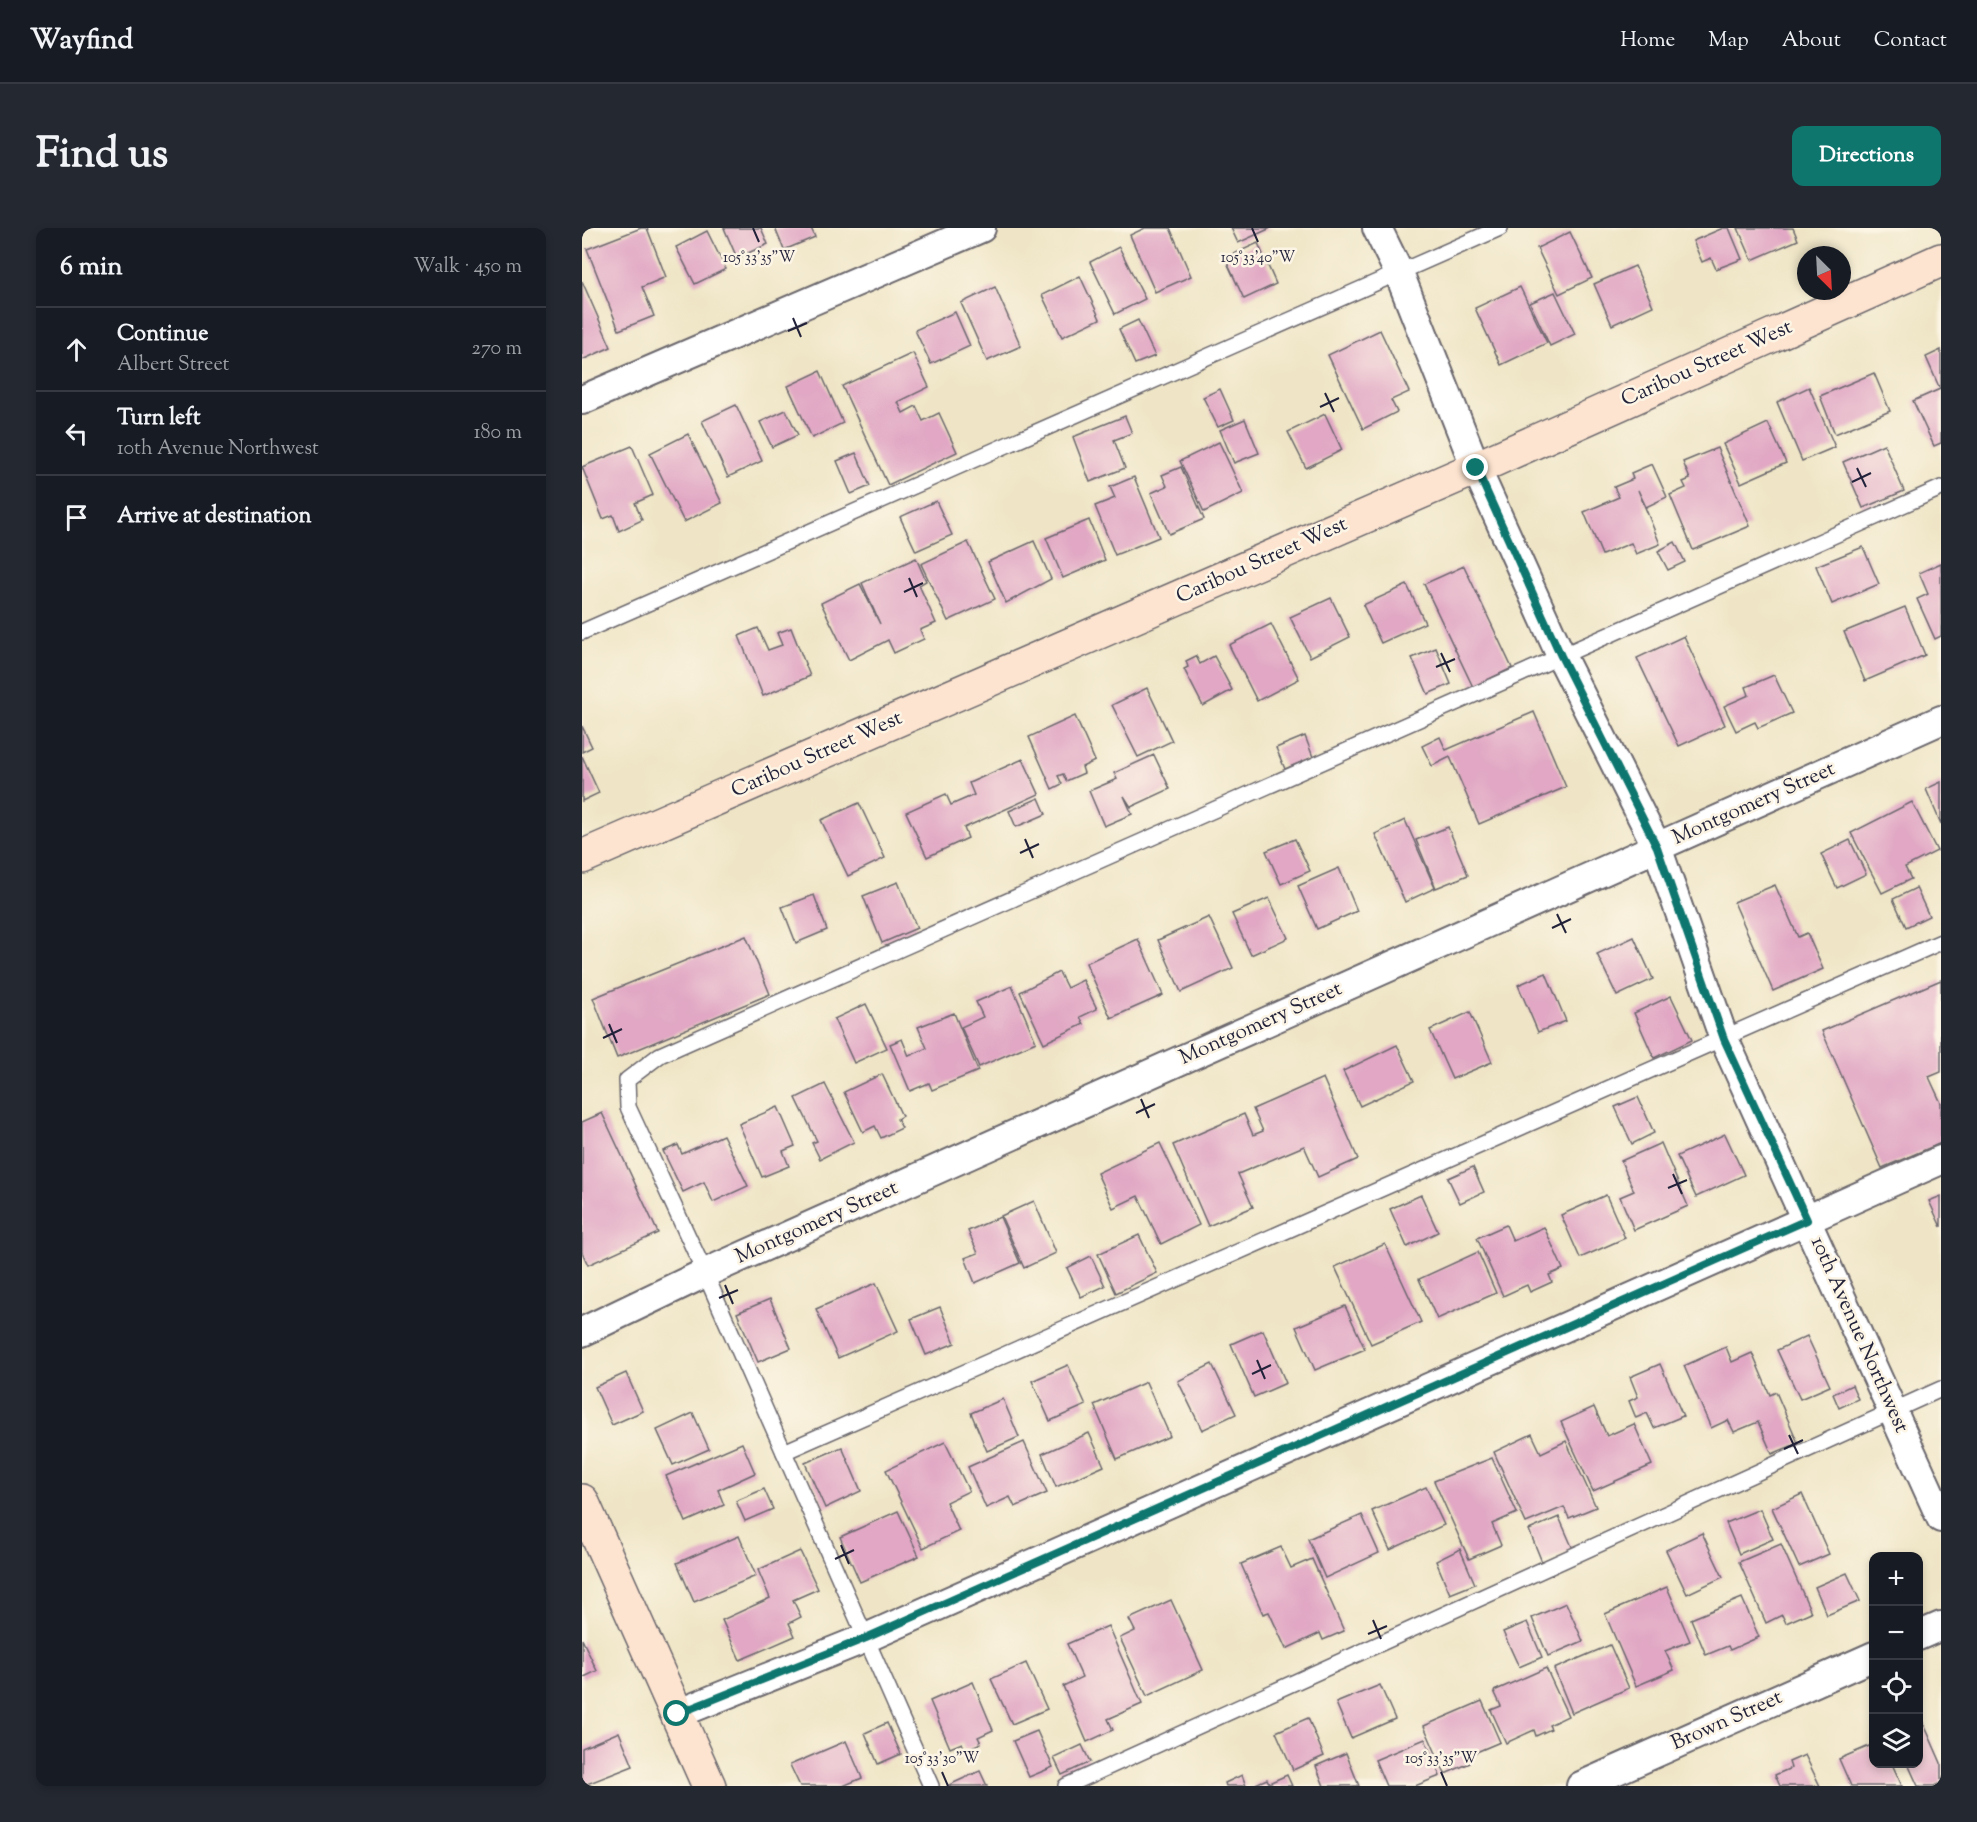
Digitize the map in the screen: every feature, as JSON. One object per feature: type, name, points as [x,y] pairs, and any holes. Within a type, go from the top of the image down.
[{"type":"street","points":[[582,400],[981,228]]},
{"type":"street","name":"10th Avenue Northwest","points":[[1377,228],[1399,273],[1476,468],[1561,656],[1657,847],[1724,1039],[1941,1518]]},
{"type":"street","name":"Caribou Street West","points":[[582,857],[1476,468],[1941,260]]},
{"type":"street","name":"Montgomery Street","points":[[582,1332],[705,1273],[1941,720]]},
{"type":"street","points":[[677,1714],[866,1638],[1941,1160]]},
{"type":"street","points":[[582,1501],[709,1786]]},
{"type":"street","points":[[1923,1634],[1941,1626]]},
{"type":"street","name":"Brown Street","points":[[1581,1786],[1869,1658]]},
{"type":"lane","points":[[582,632],[1500,228]]},
{"type":"lane","points":[[931,1786],[705,1273],[628,1107],[627,1080],[660,1055],[1941,488]]},
{"type":"lane","points":[[784,1452],[1941,942]]},
{"type":"lane","points":[[1066,1786],[1941,1389]]},
{"type":"building","points":[[641,228],[647,228],[666,277],[642,287],[654,316],[619,330],[587,249]]},
{"type":"building","points":[[724,228],[761,228],[768,244],[737,258]]},
{"type":"building","points":[[775,228],[811,228],[815,237],[784,250]]},
{"type":"building","points":[[1145,228],[1170,228],[1191,276],[1155,292],[1130,235]]},
{"type":"building","points":[[1231,228],[1271,228],[1238,243]]},
{"type":"building","points":[[1723,228],[1729,228],[1742,259],[1716,269],[1711,258],[1702,262],[1693,241]]},
{"type":"building","points":[[1738,228],[1793,228],[1798,240],[1752,260]]},
{"type":"building","points":[[707,231],[726,269],[695,284],[676,247]]},
{"type":"building","points":[[1570,232],[1592,278],[1559,294],[1537,248]]},
{"type":"building","points":[[1258,243],[1276,284],[1244,299],[1225,258]]},
{"type":"building","points":[[1119,247],[1145,299],[1115,314],[1090,262]]},
{"type":"building","points":[[1635,266],[1653,306],[1612,325],[1594,284]]},
{"type":"building","points":[[1080,276],[1100,319],[1062,337],[1042,295]]},
{"type":"building","points":[[582,281],[611,347],[582,360]]},
{"type":"building","points":[[995,287],[1021,346],[987,361],[961,303]]},
{"type":"building","points":[[1520,287],[1547,343],[1501,365],[1475,308]]},
{"type":"building","points":[[1555,292],[1575,334],[1550,346],[1530,303]]},
{"type":"building","points":[[955,312],[970,346],[931,364],[915,330]]},
{"type":"building","points":[[1138,320],[1155,356],[1135,364],[1119,329]]},
{"type":"building","points":[[1380,330],[1409,392],[1391,400],[1397,412],[1363,429],[1328,355]]},
{"type":"building","points":[[1941,350],[1941,443],[1934,446],[1913,401],[1940,389],[1926,357]]},
{"type":"building","points":[[913,353],[929,387],[898,402],[903,413],[916,406],[923,421],[939,413],[957,452],[888,485],[842,386]]},
{"type":"building","points":[[820,371],[843,423],[812,438],[788,386]]},
{"type":"building","points":[[1874,373],[1890,411],[1835,434],[1820,396]]},
{"type":"building","points":[[1809,387],[1835,447],[1802,461],[1777,402]]},
{"type":"building","points":[[1220,389],[1234,420],[1218,427],[1203,397]]},
{"type":"building","points":[[736,405],[762,461],[728,477],[702,421]]},
{"type":"building","points":[[786,410],[798,435],[772,447],[760,422]]},
{"type":"building","points":[[1325,414],[1342,450],[1306,468],[1288,432]]},
{"type":"building","points":[[1125,416],[1132,433],[1114,440],[1125,468],[1090,482],[1073,437]]},
{"type":"building","points":[[1245,419],[1259,453],[1234,463],[1220,430]]},
{"type":"building","points":[[1768,423],[1786,463],[1741,483],[1723,444]]},
{"type":"building","points":[[688,434],[722,503],[684,522],[650,453]]},
{"type":"building","points":[[1219,442],[1243,493],[1204,512],[1180,461]]},
{"type":"building","points":[[1884,444],[1904,491],[1863,508],[1843,462]]},
{"type":"building","points":[[632,446],[653,495],[635,503],[642,520],[619,531],[613,515],[603,519],[582,467]]},
{"type":"building","points":[[1717,448],[1750,526],[1693,550],[1670,495],[1686,488],[1683,482],[1690,479],[1683,462]]},
{"type":"building","points":[[856,453],[870,486],[851,494],[837,461]]},
{"type":"building","points":[[1652,464],[1667,497],[1646,507],[1638,490],[1660,544],[1636,554],[1631,543],[1602,555],[1584,512],[1619,497],[1614,487],[1633,479],[1631,473]]},
{"type":"building","points":[[1181,467],[1204,519],[1169,534],[1151,493],[1167,486],[1162,475]]},
{"type":"building","points":[[1134,477],[1159,537],[1115,555],[1095,506],[1115,498],[1110,487]]},
{"type":"building","points":[[936,501],[952,535],[916,551],[900,517]]},
{"type":"building","points":[[1089,520],[1105,560],[1063,578],[1046,538]]},
{"type":"building","points":[[1034,541],[1051,579],[1006,603],[988,562]]},
{"type":"building","points":[[968,542],[995,599],[948,621],[921,564]]},
{"type":"building","points":[[1675,542],[1685,562],[1668,570],[1658,551]]},
{"type":"building","points":[[1863,547],[1879,584],[1832,604],[1816,566]]},
{"type":"building","points":[[916,558],[926,581],[919,585],[936,623],[920,630],[924,639],[894,653],[888,640],[849,660],[821,603],[860,584],[880,624],[862,583]]},
{"type":"building","points":[[1941,563],[1941,636],[1935,639],[1917,599],[1928,594],[1919,573]]},
{"type":"building","points":[[1464,566],[1512,668],[1473,687],[1424,584]]},
{"type":"building","points":[[1407,585],[1425,623],[1381,643],[1363,605]]},
{"type":"building","points":[[1331,598],[1350,637],[1310,657],[1290,617]]},
{"type":"building","points":[[1905,607],[1925,655],[1865,681],[1844,632]]},
{"type":"building","points":[[1271,624],[1299,679],[1257,701],[1229,645]]},
{"type":"building","points":[[758,628],[768,650],[782,645],[777,633],[791,628],[810,676],[763,696],[739,636]]},
{"type":"building","points":[[1684,636],[1725,725],[1679,746],[1637,658]]},
{"type":"building","points":[[1436,648],[1451,684],[1428,694],[1412,658]]},
{"type":"building","points":[[1196,656],[1200,664],[1214,656],[1232,690],[1203,706],[1184,669],[1188,667],[1186,661]]},
{"type":"building","points":[[1774,675],[1792,713],[1758,728],[1755,722],[1736,731],[1724,706],[1749,695],[1746,687]]},
{"type":"building","points":[[1147,688],[1172,741],[1138,757],[1112,705]]},
{"type":"building","points":[[1534,712],[1566,787],[1479,824],[1450,757],[1432,766],[1422,746],[1440,737],[1446,750]]},
{"type":"building","points":[[1075,716],[1095,761],[1082,767],[1084,773],[1066,781],[1063,774],[1058,776],[1062,784],[1052,789],[1029,737]]},
{"type":"building","points":[[582,726],[592,747],[582,752]]},
{"type":"building","points":[[1305,736],[1313,757],[1285,769],[1276,748]]},
{"type":"building","points":[[1154,755],[1170,789],[1131,807],[1124,796],[1132,814],[1104,826],[1089,791],[1117,779],[1114,773]]},
{"type":"building","points":[[582,756],[599,793],[582,801]]},
{"type":"building","points":[[1023,759],[1039,794],[964,828],[968,838],[927,857],[906,812],[946,794],[951,805],[974,795],[969,783]]},
{"type":"building","points":[[1941,782],[1941,824],[1926,789]]},
{"type":"building","points":[[1039,798],[1046,814],[1016,827],[1009,811]]},
{"type":"building","points":[[1912,802],[1937,851],[1905,867],[1911,879],[1882,893],[1851,833]]},
{"type":"building","points":[[859,803],[885,858],[848,876],[821,820]]},
{"type":"building","points":[[1405,820],[1435,888],[1405,902],[1375,834]]},
{"type":"building","points":[[1448,827],[1468,875],[1436,888],[1416,840]]},
{"type":"building","points":[[1295,839],[1310,871],[1281,884],[1266,851]]},
{"type":"building","points":[[1850,840],[1866,874],[1837,888],[1821,854]]},
{"type":"building","points":[[1339,868],[1357,911],[1317,929],[1298,886]]},
{"type":"building","points":[[898,882],[917,928],[882,943],[863,896]]},
{"type":"building","points":[[1775,885],[1798,937],[1807,933],[1823,969],[1773,991],[1734,902]]},
{"type":"building","points":[[1916,888],[1929,916],[1906,927],[1893,899]]},
{"type":"building","points":[[814,895],[827,930],[796,943],[782,907]]},
{"type":"building","points":[[1269,898],[1288,938],[1251,955],[1232,914]]},
{"type":"building","points":[[1209,917],[1233,968],[1181,992],[1158,940]]},
{"type":"building","points":[[746,936],[770,994],[617,1058],[593,998]]},
{"type":"building","points":[[1634,937],[1653,979],[1617,996],[1597,954]]},
{"type":"building","points":[[1138,939],[1163,995],[1111,1018],[1086,963]]},
{"type":"building","points":[[1059,972],[1067,988],[1083,980],[1097,1009],[1080,1017],[1084,1024],[1044,1043],[1020,992]]},
{"type":"building","points":[[1546,973],[1566,1021],[1538,1032],[1518,985]]},
{"type":"building","points":[[1941,980],[1941,1072],[1929,1077],[1941,1103],[1941,1143],[1882,1168],[1822,1031]]},
{"type":"building","points":[[1012,986],[1036,1042],[979,1067],[961,1027],[983,1017],[976,1002]]},
{"type":"building","points":[[1671,996],[1692,1040],[1654,1058],[1634,1013]]},
{"type":"building","points":[[866,1004],[887,1048],[854,1063],[834,1019]]},
{"type":"building","points":[[1470,1012],[1492,1062],[1452,1079],[1430,1030]]},
{"type":"building","points":[[954,1013],[978,1071],[932,1090],[929,1083],[910,1091],[890,1044],[902,1039],[909,1056],[927,1048],[918,1027]]},
{"type":"building","points":[[1397,1045],[1414,1081],[1360,1106],[1343,1071]]},
{"type":"building","points":[[882,1074],[902,1116],[897,1119],[902,1128],[881,1138],[875,1126],[863,1132],[844,1092]]},
{"type":"building","points":[[1323,1078],[1358,1159],[1318,1177],[1304,1146],[1238,1174],[1253,1207],[1208,1226],[1173,1145],[1244,1114],[1253,1135],[1263,1131],[1253,1109]]},
{"type":"building","points":[[825,1084],[854,1142],[820,1159],[812,1143],[817,1141],[796,1098]]},
{"type":"building","points":[[1638,1097],[1654,1133],[1632,1144],[1615,1107]]},
{"type":"building","points":[[778,1107],[795,1146],[783,1151],[789,1166],[762,1177],[739,1124]]},
{"type":"building","points":[[602,1113],[658,1233],[588,1265],[582,1252],[582,1122]]},
{"type":"building","points":[[1725,1134],[1744,1175],[1696,1197],[1677,1156]]},
{"type":"building","points":[[723,1135],[748,1186],[713,1202],[704,1182],[683,1192],[663,1151],[678,1145],[682,1154]]},
{"type":"building","points":[[1160,1143],[1199,1225],[1161,1244],[1138,1196],[1113,1208],[1097,1173]]},
{"type":"building","points":[[1661,1143],[1688,1206],[1634,1230],[1620,1197],[1634,1191],[1621,1161]]},
{"type":"building","points":[[1473,1167],[1484,1192],[1460,1203],[1448,1178]]},
{"type":"building","points":[[1421,1195],[1438,1232],[1407,1247],[1390,1209]]},
{"type":"building","points":[[1606,1195],[1625,1238],[1580,1258],[1561,1215]]},
{"type":"building","points":[[1941,1196],[1941,1227],[1929,1201]]},
{"type":"building","points":[[1034,1201],[1056,1253],[1024,1268],[1001,1216]]},
{"type":"building","points":[[1000,1217],[1020,1263],[975,1283],[965,1258],[978,1253],[968,1231]]},
{"type":"building","points":[[1506,1225],[1513,1241],[1544,1227],[1563,1269],[1549,1275],[1552,1282],[1530,1292],[1527,1285],[1503,1296],[1477,1238]]},
{"type":"building","points":[[1139,1235],[1157,1273],[1116,1293],[1098,1254]]},
{"type":"building","points":[[1385,1244],[1421,1322],[1371,1344],[1335,1267]]},
{"type":"building","points":[[1478,1252],[1496,1293],[1437,1319],[1419,1279]]},
{"type":"building","points":[[1091,1256],[1105,1286],[1081,1297],[1067,1268]]},
{"type":"building","points":[[876,1283],[898,1331],[838,1358],[816,1309]]},
{"type":"building","points":[[770,1299],[791,1348],[758,1362],[737,1313]]},
{"type":"building","points":[[1345,1306],[1365,1349],[1315,1370],[1296,1327]]},
{"type":"building","points":[[940,1307],[955,1343],[926,1355],[911,1319]]},
{"type":"building","points":[[1263,1330],[1286,1383],[1254,1397],[1231,1344]]},
{"type":"building","points":[[1807,1336],[1830,1386],[1800,1399],[1777,1350]]},
{"type":"building","points":[[1726,1347],[1732,1362],[1752,1353],[1770,1395],[1776,1392],[1798,1443],[1772,1454],[1758,1422],[1734,1432],[1728,1420],[1711,1428],[1684,1366]]},
{"type":"building","points":[[1212,1364],[1236,1414],[1202,1430],[1178,1381]]},
{"type":"building","points":[[1660,1364],[1683,1416],[1654,1428],[1647,1413],[1636,1418],[1629,1401],[1638,1397],[1630,1377]]},
{"type":"building","points":[[1068,1365],[1086,1405],[1050,1421],[1032,1381]]},
{"type":"building","points":[[626,1373],[643,1411],[612,1425],[595,1387]]},
{"type":"building","points":[[1146,1382],[1170,1436],[1117,1459],[1094,1405]]},
{"type":"building","points":[[1852,1385],[1858,1399],[1839,1408],[1833,1394]]},
{"type":"building","points":[[1003,1399],[1019,1437],[987,1451],[971,1413]]},
{"type":"building","points":[[1594,1407],[1607,1436],[1634,1424],[1652,1465],[1593,1491],[1561,1422]]},
{"type":"building","points":[[693,1413],[709,1449],[673,1465],[657,1430]]},
{"type":"building","points":[[1089,1433],[1104,1466],[1056,1487],[1042,1454]]},
{"type":"building","points":[[1532,1434],[1541,1453],[1566,1441],[1596,1507],[1569,1518],[1564,1507],[1526,1523],[1494,1452]]},
{"type":"building","points":[[945,1442],[969,1491],[946,1502],[959,1531],[923,1548],[886,1470]]},
{"type":"building","points":[[1024,1442],[1047,1493],[1015,1507],[1010,1497],[986,1508],[968,1467]]},
{"type":"building","points":[[742,1443],[755,1473],[718,1490],[724,1505],[686,1522],[666,1476]]},
{"type":"building","points":[[842,1447],[861,1491],[825,1508],[805,1463]]},
{"type":"building","points":[[1492,1458],[1517,1513],[1492,1524],[1501,1545],[1469,1559],[1434,1481]]},
{"type":"building","points":[[1426,1487],[1444,1525],[1390,1550],[1372,1511]]},
{"type":"building","points":[[764,1489],[773,1509],[745,1521],[736,1501]]},
{"type":"building","points":[[1802,1494],[1829,1554],[1799,1567],[1772,1508]]},
{"type":"building","points":[[1760,1509],[1773,1539],[1739,1554],[1726,1523]]},
{"type":"building","points":[[898,1511],[919,1556],[860,1582],[840,1537]]},
{"type":"building","points":[[1362,1515],[1379,1553],[1325,1578],[1308,1539]]},
{"type":"building","points":[[1559,1517],[1573,1549],[1542,1562],[1529,1530]]},
{"type":"building","points":[[1702,1533],[1723,1577],[1687,1594],[1666,1550]]},
{"type":"building","points":[[739,1536],[756,1576],[694,1602],[677,1563]]},
{"type":"building","points":[[1781,1544],[1811,1612],[1786,1623],[1782,1615],[1766,1623],[1739,1562]]},
{"type":"building","points":[[1281,1547],[1291,1568],[1312,1559],[1344,1631],[1323,1640],[1320,1633],[1286,1649],[1269,1612],[1263,1614],[1241,1564]]},
{"type":"building","points":[[1460,1549],[1475,1584],[1450,1594],[1436,1561]]},
{"type":"building","points":[[800,1551],[818,1589],[793,1600],[801,1617],[789,1623],[795,1636],[740,1660],[722,1620],[770,1598],[758,1570]]},
{"type":"building","points":[[1847,1573],[1860,1601],[1827,1615],[1815,1587]]},
{"type":"building","points":[[1667,1587],[1690,1641],[1665,1651],[1674,1670],[1636,1686],[1605,1614]]},
{"type":"building","points":[[1742,1598],[1759,1637],[1730,1650],[1728,1646],[1706,1655],[1691,1619]]},
{"type":"building","points":[[1171,1600],[1203,1670],[1147,1696],[1120,1638],[1135,1631],[1129,1619]]},
{"type":"building","points":[[1566,1603],[1583,1641],[1548,1656],[1532,1618]]},
{"type":"building","points":[[1527,1622],[1542,1657],[1519,1667],[1503,1632]]},
{"type":"building","points":[[1108,1626],[1142,1704],[1108,1719],[1113,1730],[1087,1742],[1063,1686],[1082,1677],[1067,1644]]},
{"type":"building","points":[[582,1639],[597,1671],[582,1678]]},
{"type":"building","points":[[1610,1645],[1629,1688],[1572,1713],[1554,1669]]},
{"type":"building","points":[[1026,1663],[1047,1709],[1012,1724],[991,1679]]},
{"type":"building","points":[[1546,1668],[1568,1716],[1549,1725],[1551,1729],[1536,1736],[1534,1730],[1506,1743],[1491,1710],[1501,1706],[1494,1691]]},
{"type":"building","points":[[973,1682],[993,1730],[978,1737],[981,1743],[965,1750],[962,1743],[950,1748],[930,1701]]},
{"type":"building","points":[[1380,1685],[1395,1719],[1351,1738],[1336,1703]]},
{"type":"building","points":[[1482,1701],[1500,1742],[1467,1756],[1470,1763],[1445,1774],[1424,1726]]},
{"type":"building","points":[[1308,1718],[1324,1756],[1293,1770],[1276,1732]]},
{"type":"building","points":[[1923,1722],[1941,1763],[1941,1783],[1934,1786],[1918,1786],[1910,1768],[1923,1768]]},
{"type":"building","points":[[887,1723],[901,1754],[878,1764],[865,1733]]},
{"type":"building","points":[[1037,1731],[1053,1767],[1029,1777],[1013,1741]]},
{"type":"building","points":[[619,1732],[633,1766],[582,1786],[582,1748]]},
{"type":"building","points":[[1425,1739],[1440,1776],[1415,1786],[1386,1786],[1375,1760]]},
{"type":"building","points":[[846,1741],[862,1778],[843,1786],[800,1786],[790,1765]]},
{"type":"building","points":[[1082,1745],[1090,1762],[1062,1775],[1054,1758]]},
{"type":"building","points":[[1869,1746],[1869,1768],[1894,1768],[1902,1786],[1851,1786],[1839,1759]]},
{"type":"building","points":[[1346,1753],[1359,1786],[1324,1786],[1316,1766]]},
{"type":"building","points":[[1805,1755],[1820,1786],[1780,1786],[1775,1775],[1791,1768],[1789,1762]]},
{"type":"building","points":[[980,1771],[987,1786],[947,1786]]},
{"type":"building","points":[[1242,1775],[1246,1786],[1226,1786],[1225,1783]]},
{"type":"building","points":[[1287,1775],[1292,1786],[1251,1786],[1267,1779],[1269,1783]]},
{"type":"route","points":[[677,1714],[866,1638],[1807,1220],[1724,1039],[1657,847],[1561,656],[1476,468]]}]
